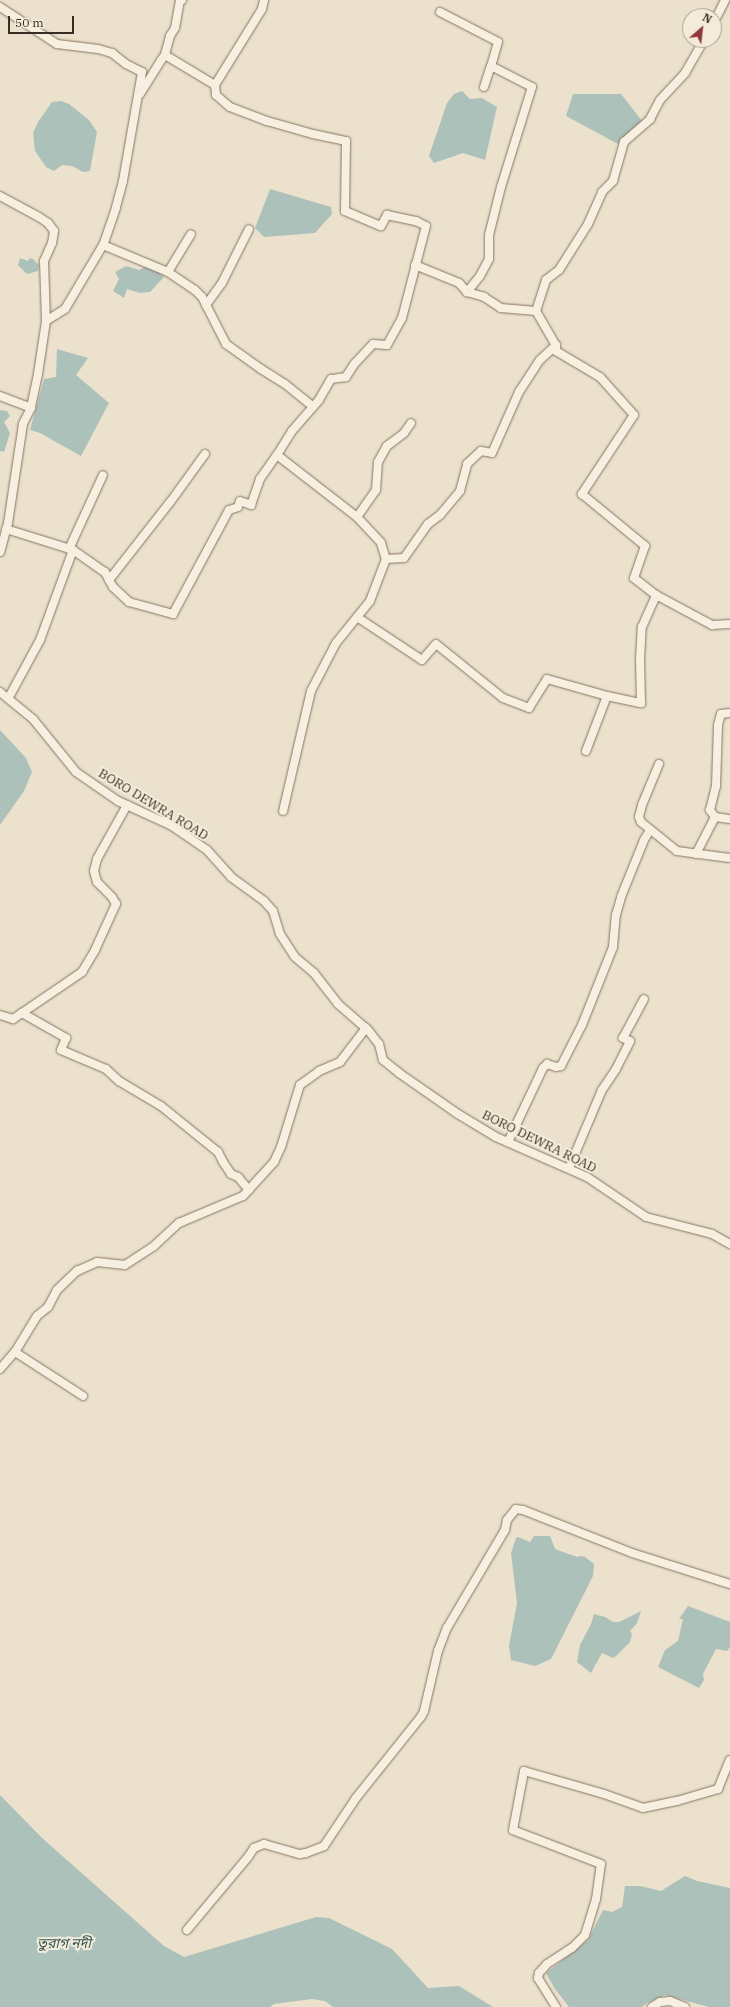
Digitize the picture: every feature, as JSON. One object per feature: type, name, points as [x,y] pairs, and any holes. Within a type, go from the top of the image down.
[{"type":"street","points":[[137,98],[161,60],[166,55],[170,36],[175,28],[180,0],[182,0]]},
{"type":"street","points":[[6,528],[71,549],[105,572],[113,587],[129,602],[173,614],[229,510],[238,507],[240,501],[250,504],[260,479],[292,431],[313,407],[331,379],[346,377],[355,363],[373,344],[387,345],[402,318],[426,226],[416,221],[387,215],[381,226],[345,211],[346,141],[313,134],[267,121],[230,107],[216,95],[215,85],[262,9],[264,0]]},
{"type":"street","points":[[0,7],[57,44],[98,49],[112,53],[126,64],[142,72],[123,181],[116,208],[103,245],[65,308],[46,321]]},
{"type":"street","points":[[440,12],[498,42],[484,87]]},
{"type":"street","points":[[699,48],[685,73],[660,100],[650,119],[624,142],[613,180],[602,192],[588,224],[559,270],[546,280],[536,311],[556,345],[556,351],[600,377],[634,416],[582,494],[645,546],[634,578],[656,595],[712,625],[730,624]]},
{"type":"street","points":[[166,55],[215,85]]},
{"type":"street","points":[[467,292],[480,276],[489,259],[489,236],[501,187],[532,87],[491,66]]},
{"type":"street","points":[[0,196],[39,217],[48,223],[54,231],[52,243],[44,261],[46,321],[38,374],[30,408],[22,424],[6,528],[0,552]]},
{"type":"street","points":[[206,305],[222,283],[249,229]]},
{"type":"street","points":[[168,272],[191,234]]},
{"type":"street","points":[[103,245],[168,272],[195,290],[202,297],[226,344],[260,369],[286,384],[313,407]]},
{"type":"street","points":[[415,265],[459,283],[467,292],[484,297],[501,308],[536,311]]},
{"type":"street","points":[[386,559],[404,558],[428,524],[440,516],[460,491],[467,464],[481,451],[492,453],[520,392],[540,360],[556,345]]},
{"type":"street","points":[[0,396],[30,408]]},
{"type":"street","points":[[357,517],[376,490],[378,462],[387,446],[404,432],[411,423]]},
{"type":"street","points":[[109,580],[172,501],[205,454]]},
{"type":"street","points":[[277,455],[357,517],[381,543],[386,559],[370,601],[336,643],[311,691],[283,812]]},
{"type":"street","points":[[9,697],[40,640],[71,549],[103,475]]},
{"type":"street","points":[[357,617],[422,660],[436,644],[503,698],[529,708],[547,679],[606,696],[641,703],[640,660],[642,627],[656,595]]},
{"type":"street","name":"BORO DEWRA ROAD","points":[[0,692],[9,697],[33,719],[76,772],[127,805],[172,826],[206,850],[231,877],[264,901],[273,911],[280,934],[295,957],[314,973],[338,1004],[366,1028],[380,1044],[383,1060],[399,1074],[458,1114],[508,1142],[587,1177],[646,1217],[712,1234],[730,1244]]},
{"type":"street","points":[[586,751],[606,696]]},
{"type":"street","points":[[730,713],[721,714],[718,725],[716,786],[710,810],[715,817],[730,819]]},
{"type":"street","points":[[659,764],[642,805],[640,817],[641,822],[677,851],[730,858]]},
{"type":"street","points":[[0,1015],[13,1019],[82,972],[95,950],[116,904],[112,896],[97,882],[94,870],[97,859],[127,805]]},
{"type":"street","points":[[696,854],[715,817]]},
{"type":"street","points":[[508,1142],[543,1068],[547,1064],[556,1067],[561,1066],[582,1025],[613,947],[616,915],[621,897],[644,840],[650,830]]},
{"type":"street","points":[[568,1168],[602,1090],[616,1069],[630,1042],[623,1038],[644,999]]},
{"type":"street","points":[[22,1013],[66,1038],[61,1050],[106,1068],[119,1081],[161,1106],[218,1152],[231,1174],[238,1177],[249,1190]]},
{"type":"street","points":[[0,1369],[15,1352],[37,1316],[48,1307],[57,1290],[77,1271],[97,1262],[125,1265],[154,1246],[179,1224],[243,1196],[274,1162],[281,1147],[300,1085],[319,1071],[340,1062],[366,1028]]},
{"type":"street","points":[[15,1352],[83,1396]]},
{"type":"street","points":[[187,1930],[254,1848],[264,1844],[300,1854],[324,1846],[356,1798],[421,1717],[424,1711],[438,1651],[448,1628],[505,1530],[507,1520],[516,1509],[529,1512],[632,1553],[730,1584]]},
{"type":"street","points":[[556,2007],[538,1978],[539,1973],[547,1964],[572,1948],[585,1935],[596,1899],[601,1864],[513,1830],[524,1771],[604,1794],[643,1808],[677,1801],[718,1789],[730,1760]]},
{"type":"street","points":[[652,2007],[660,2002],[670,2001],[685,2007]]},
{"type":"water","points":[[462,91],[470,99],[482,98],[497,107],[485,160],[463,153],[434,163],[429,156],[447,103],[454,94]]},
{"type":"water","points":[[573,94],[621,94],[642,121],[618,144],[566,116]]},
{"type":"water","points":[[61,101],[69,104],[89,120],[97,132],[90,171],[83,172],[72,166],[62,165],[54,171],[46,167],[35,151],[33,133],[38,122],[52,102]]},
{"type":"water","points":[[270,189],[331,207],[332,214],[315,233],[264,237],[255,228]]},
{"type":"water","points":[[20,258],[28,261],[30,258],[33,259],[39,265],[38,271],[27,274],[18,265]]},
{"type":"water","points":[[126,266],[139,270],[147,266],[156,269],[164,277],[150,292],[140,293],[127,289],[124,298],[113,291],[119,279],[115,272]]},
{"type":"water","points":[[57,349],[88,358],[76,375],[109,403],[81,456],[40,433],[30,430],[44,379],[56,377]]},
{"type":"water","points":[[0,410],[7,411],[10,416],[4,422],[10,433],[4,452],[0,451]]},
{"type":"water","points":[[0,730],[26,758],[32,772],[24,791],[0,825]]},
{"type":"water","points":[[534,1536],[550,1536],[555,1549],[577,1557],[585,1557],[594,1564],[593,1576],[551,1659],[535,1666],[511,1660],[509,1646],[517,1603],[511,1553],[516,1538],[518,1537],[530,1542]]},
{"type":"water","points":[[688,1606],[730,1622],[730,1647],[727,1651],[716,1649],[703,1674],[704,1680],[699,1688],[658,1667],[665,1650],[678,1641],[683,1619],[679,1619]]},
{"type":"water","points":[[641,1611],[637,1623],[630,1631],[632,1634],[630,1642],[616,1656],[613,1658],[602,1653],[591,1673],[577,1662],[580,1645],[591,1624],[594,1614],[605,1617],[613,1622],[619,1622]]},
{"type":"water","name":"তুরাগ নদী","points":[[0,1795],[42,1838],[164,1946],[184,1957],[316,1917],[329,1918],[392,1949],[428,1988],[459,1986],[493,2007],[333,2007],[325,2001],[312,1999],[274,2004],[270,2007],[0,2007]]},
{"type":"water","points":[[685,1876],[697,1881],[730,1888],[730,2007],[709,2007],[665,1995],[647,2003],[642,2007],[569,2007],[555,1989],[546,1973],[588,1940],[603,1910],[612,1912],[622,1907],[625,1886],[640,1886],[661,1891]]}]
